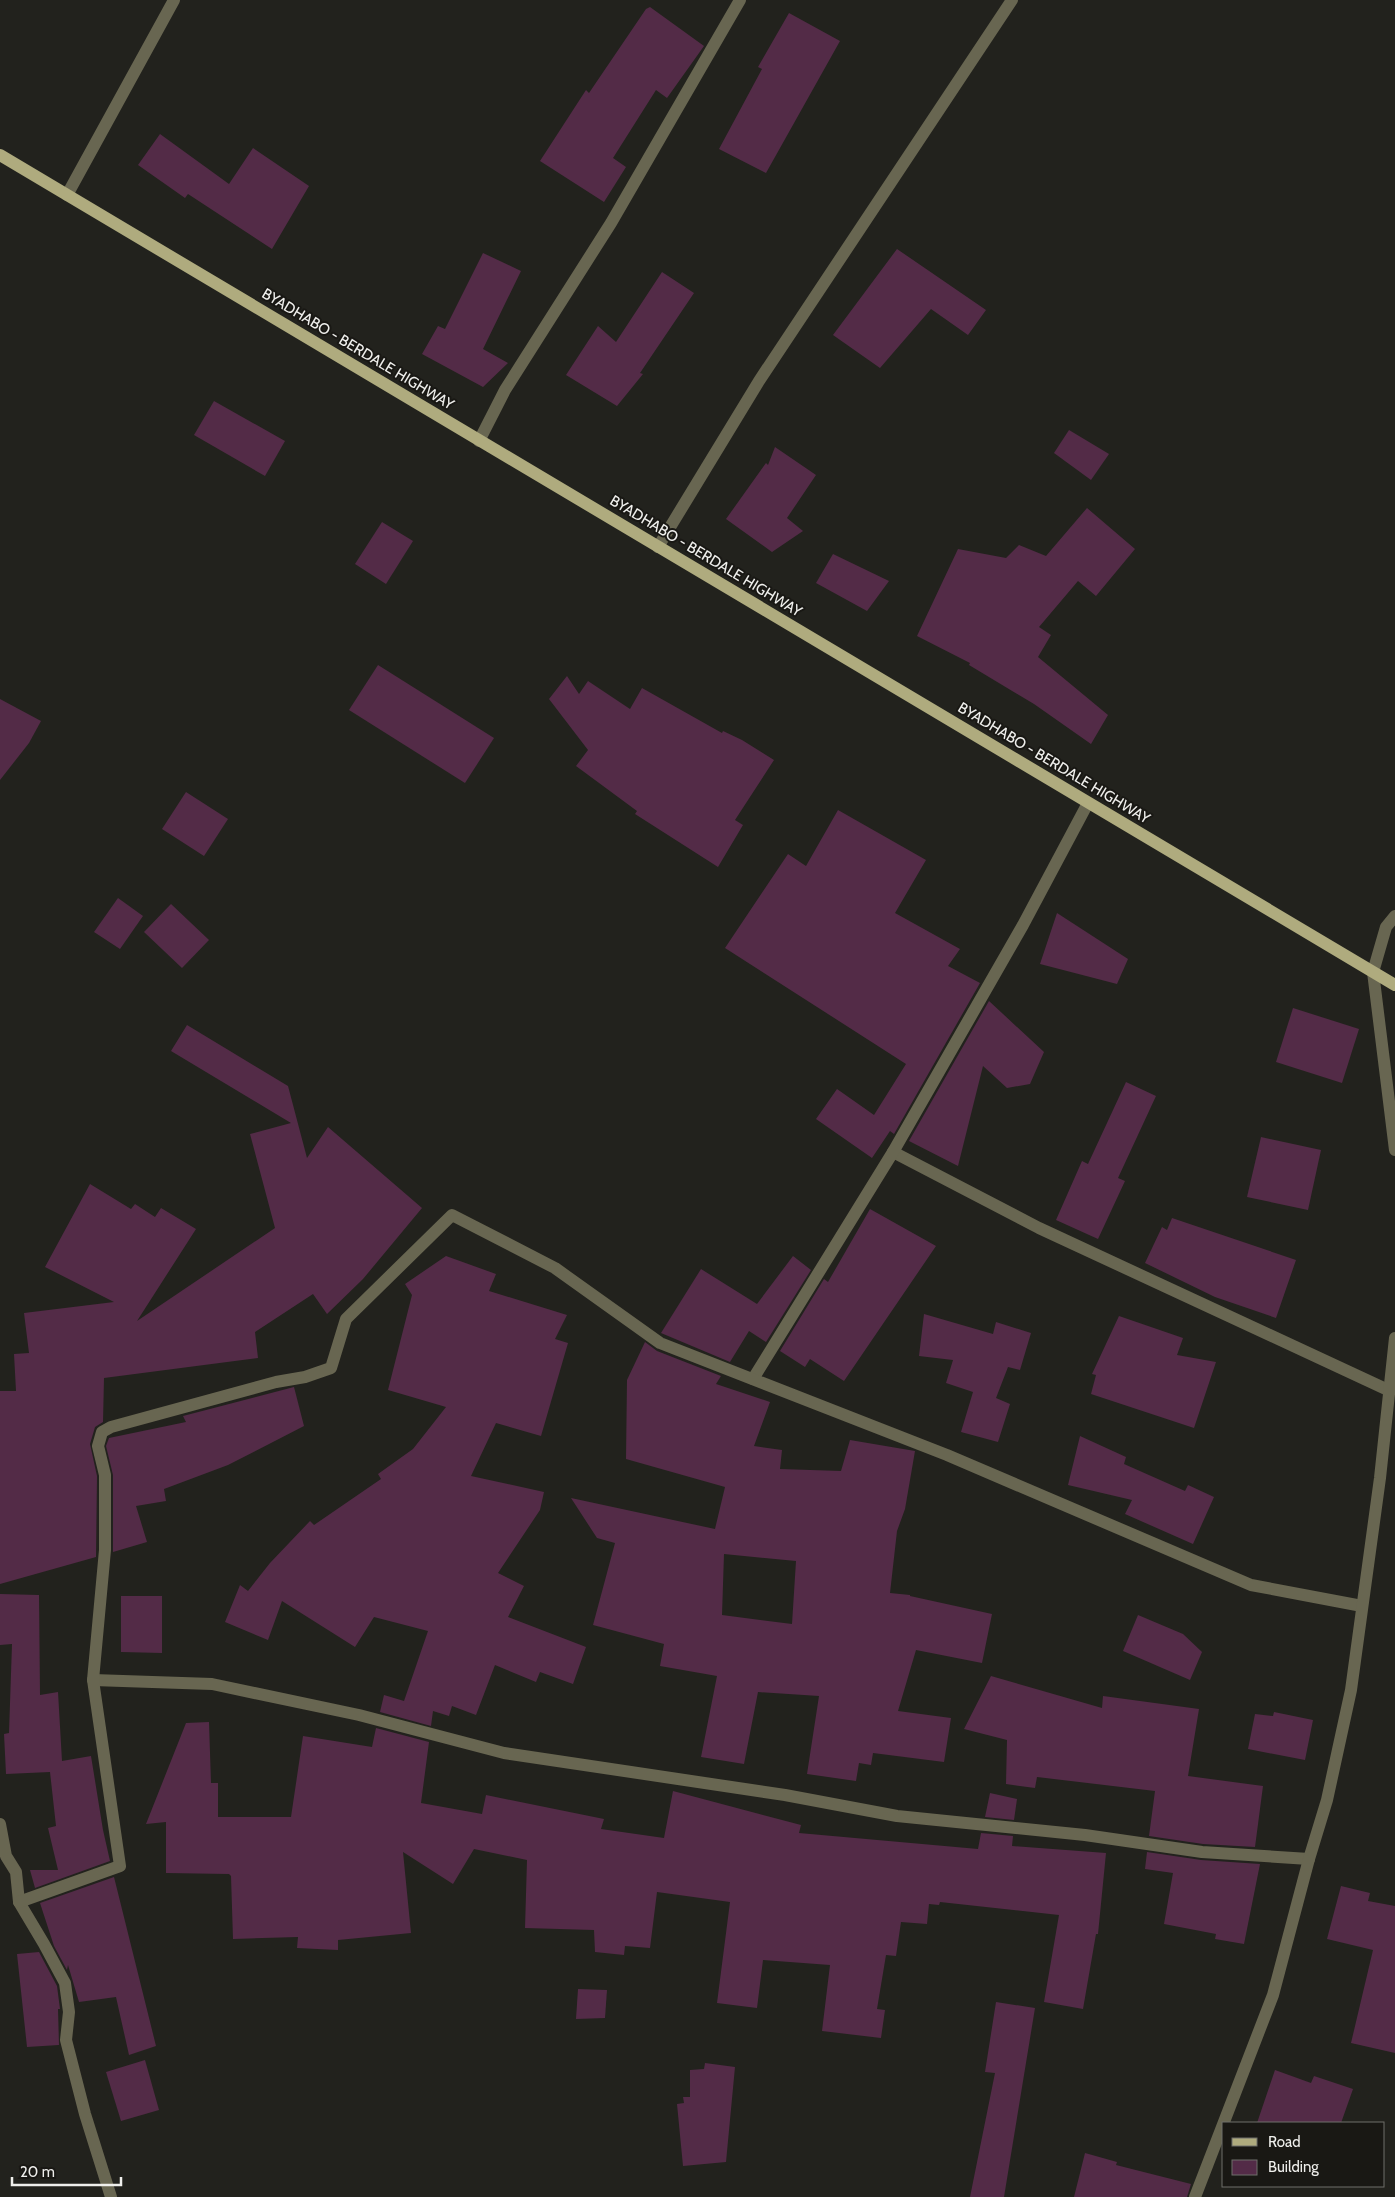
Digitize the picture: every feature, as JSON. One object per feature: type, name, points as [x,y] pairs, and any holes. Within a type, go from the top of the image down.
[{"type":"main road","name":"BYADHABO - BERDALE HIGHWAY","points":[[0,155],[1395,985]]},
{"type":"street","points":[[68,195],[174,0]]},
{"type":"street","points":[[479,441],[505,390],[612,223],[740,0]]},
{"type":"street","points":[[658,547],[759,381],[1012,0]]},
{"type":"street","points":[[752,1379],[893,1152],[1023,925],[1088,803]]},
{"type":"street","points":[[1395,916],[1386,927],[1373,972],[1395,1150]]},
{"type":"street","points":[[893,1152],[1039,1228],[1388,1390]]},
{"type":"street","points":[[19,1902],[120,1866],[93,1680],[106,1550],[105,1475],[98,1446],[102,1432],[111,1427],[276,1382],[305,1377],[331,1368],[346,1319],[452,1215],[555,1268],[660,1343],[947,1455],[1251,1585],[1362,1606]]},
{"type":"street","points":[[1224,2122],[1273,1995],[1309,1859],[1327,1800],[1351,1690],[1380,1478],[1395,1338]]},
{"type":"street","points":[[93,1680],[212,1684],[358,1715],[504,1753],[785,1795],[897,1816],[1085,1835],[1202,1852],[1309,1859]]},
{"type":"street","points":[[0,1824],[6,1856],[16,1872],[19,1902],[65,1983],[69,2012],[66,2040],[85,2114],[111,2197]]},
{"type":"street","points":[[1195,2197],[1222,2127]]},
{"type":"building","points":[[650,7],[704,46],[667,98],[656,90],[613,158],[626,167],[604,202],[540,161],[586,90],[589,93],[646,9]]},
{"type":"building","points":[[789,13],[840,41],[766,173],[719,149],[762,69],[758,67]]},
{"type":"building","points":[[160,134],[229,184],[253,148],[309,186],[272,249],[188,194],[185,198],[138,165]]},
{"type":"building","points":[[897,249],[986,310],[968,335],[931,309],[880,368],[833,335]]},
{"type":"building","points":[[483,253],[521,271],[483,349],[508,363],[483,387],[422,354],[438,326],[445,329]]},
{"type":"building","points":[[662,272],[694,293],[640,373],[643,374],[617,406],[566,375],[598,326],[616,342]]},
{"type":"building","points":[[214,401],[285,441],[265,476],[194,435]]},
{"type":"building","points":[[1069,430],[1109,454],[1091,480],[1054,453]]},
{"type":"building","points":[[775,447],[816,475],[787,518],[803,531],[772,552],[726,519],[766,463],[768,465]]},
{"type":"building","points":[[1087,508],[1135,549],[1096,596],[1078,581],[1039,627],[1051,635],[1038,657],[1108,715],[1091,744],[1034,704],[969,665],[970,663],[917,636],[958,549],[1006,558],[1019,545],[1046,556]]},
{"type":"building","points":[[382,522],[413,541],[386,584],[355,564]]},
{"type":"building","points":[[833,554],[889,581],[867,611],[816,583]]},
{"type":"building","points":[[378,665],[494,738],[465,783],[349,710]]},
{"type":"building","points":[[567,676],[579,694],[588,681],[630,709],[642,688],[722,733],[723,731],[742,740],[774,760],[735,820],[743,825],[718,867],[635,814],[637,811],[576,766],[588,750],[549,699]]},
{"type":"building","points":[[0,699],[41,721],[29,743],[0,780]]},
{"type":"building","points":[[186,792],[228,819],[204,856],[162,829]]},
{"type":"building","points":[[838,810],[926,860],[895,913],[960,949],[948,966],[980,983],[894,1134],[890,1131],[872,1158],[816,1119],[837,1089],[874,1115],[906,1064],[725,948],[788,854],[806,866]]},
{"type":"building","points":[[118,898],[143,916],[120,949],[94,932]]},
{"type":"building","points":[[171,904],[209,940],[182,968],[144,932]]},
{"type":"building","points":[[1057,913],[1128,959],[1117,984],[1040,964]]},
{"type":"building","points":[[989,1001],[1044,1052],[1030,1084],[1007,1088],[983,1066],[958,1166],[909,1141]]},
{"type":"building","points":[[1293,1008],[1359,1029],[1342,1083],[1276,1062]]},
{"type":"building","points":[[187,1025],[288,1086],[307,1158],[328,1127],[422,1208],[363,1279],[327,1314],[313,1294],[255,1332],[258,1358],[104,1378],[103,1422],[95,1427],[90,1444],[97,1476],[96,1557],[0,1584],[0,1391],[16,1391],[14,1354],[29,1353],[24,1313],[114,1302],[45,1267],[90,1184],[131,1209],[135,1204],[155,1217],[161,1208],[196,1229],[137,1321],[275,1228],[250,1134],[291,1123],[171,1051]]},
{"type":"building","points":[[1126,1082],[1156,1096],[1118,1178],[1125,1181],[1098,1239],[1056,1220],[1082,1161],[1088,1164]]},
{"type":"building","points":[[1261,1137],[1321,1150],[1308,1210],[1247,1197]]},
{"type":"building","points":[[870,1209],[936,1246],[844,1381],[810,1359],[805,1367],[780,1351],[824,1279],[828,1282]]},
{"type":"building","points":[[1172,1218],[1296,1260],[1276,1318],[1215,1297],[1145,1263],[1162,1227],[1167,1230]]},
{"type":"building","points":[[446,1256],[496,1274],[489,1291],[567,1315],[555,1339],[568,1343],[541,1436],[496,1423],[471,1476],[544,1492],[540,1510],[498,1573],[524,1586],[508,1617],[586,1647],[573,1684],[540,1672],[536,1682],[495,1665],[476,1715],[452,1706],[449,1716],[433,1711],[431,1726],[380,1712],[384,1695],[404,1701],[428,1631],[374,1617],[355,1647],[282,1601],[268,1640],[225,1622],[240,1585],[248,1591],[270,1563],[310,1521],[314,1525],[381,1479],[378,1474],[413,1449],[446,1407],[388,1390],[412,1295],[405,1284]]},
{"type":"building","points":[[793,1256],[811,1270],[766,1342],[749,1331],[730,1362],[661,1333],[701,1269],[757,1304]]},
{"type":"building","points":[[924,1314],[993,1334],[996,1322],[1031,1333],[1020,1370],[1008,1367],[996,1398],[1010,1404],[998,1442],[961,1432],[973,1392],[946,1383],[953,1360],[919,1356]]},
{"type":"building","points":[[1119,1316],[1183,1338],[1177,1355],[1216,1362],[1194,1428],[1091,1394],[1096,1375],[1092,1374]]},
{"type":"building","points":[[645,1342],[657,1351],[721,1376],[716,1384],[770,1402],[754,1446],[782,1450],[780,1469],[841,1471],[850,1440],[915,1451],[905,1509],[897,1531],[890,1593],[910,1595],[992,1614],[982,1663],[916,1650],[898,1711],[951,1718],[944,1762],[873,1753],[871,1765],[859,1763],[856,1781],[807,1774],[819,1696],[758,1692],[744,1764],[701,1757],[717,1676],[660,1666],[664,1644],[593,1625],[615,1543],[597,1538],[571,1498],[715,1529],[725,1487],[626,1459],[627,1380]],"holes":[[[724,1554],[796,1561],[792,1624],[722,1615]]]},
{"type":"building","points":[[294,1387],[304,1426],[228,1465],[164,1489],[166,1501],[136,1506],[147,1542],[113,1552],[113,1475],[106,1446],[109,1438],[186,1422],[183,1416]]},
{"type":"building","points":[[1080,1436],[1126,1457],[1124,1464],[1185,1491],[1188,1485],[1214,1497],[1193,1544],[1125,1514],[1132,1500],[1068,1485]]},
{"type":"building","points":[[0,1594],[39,1595],[40,1695],[58,1692],[62,1761],[91,1756],[110,1861],[35,1888],[30,1870],[58,1870],[48,1828],[56,1826],[50,1772],[6,1774],[4,1734],[9,1733],[12,1644],[0,1645]]},
{"type":"building","points":[[121,1596],[162,1596],[162,1653],[121,1652]]},
{"type":"building","points":[[1138,1615],[1183,1634],[1202,1652],[1190,1680],[1123,1651]]},
{"type":"building","points":[[991,1676],[1102,1708],[1103,1696],[1199,1709],[1188,1776],[1263,1786],[1255,1847],[1203,1844],[1149,1836],[1155,1791],[1037,1777],[1035,1788],[1006,1784],[1007,1740],[964,1729]]},
{"type":"building","points":[[1274,1712],[1313,1720],[1305,1760],[1248,1749],[1255,1714],[1273,1716]]},
{"type":"building","points":[[209,1722],[211,1783],[218,1783],[218,1817],[291,1817],[303,1736],[372,1747],[376,1728],[429,1742],[421,1803],[482,1814],[486,1795],[604,1819],[601,1829],[664,1838],[673,1791],[801,1825],[799,1833],[978,1849],[981,1833],[1013,1836],[1012,1846],[1106,1853],[1098,1934],[1096,1934],[1083,2009],[1044,2002],[1059,1915],[940,1902],[939,1905],[929,1904],[927,1924],[901,1922],[896,1956],[886,1955],[877,2009],[885,2010],[881,2038],[822,2031],[830,1965],[763,1960],[757,2008],[717,2003],[730,1902],[657,1892],[650,1948],[625,1946],[624,1955],[595,1952],[594,1930],[525,1928],[527,1860],[474,1849],[453,1884],[403,1852],[411,1933],[338,1940],[338,1950],[297,1948],[298,1937],[233,1939],[231,1876],[229,1874],[166,1873],[166,1822],[146,1824],[186,1723]]},
{"type":"building","points":[[990,1793],[1017,1799],[1014,1820],[985,1817]]},
{"type":"building","points":[[1147,1852],[1201,1860],[1260,1864],[1244,1944],[1215,1939],[1216,1934],[1164,1924],[1173,1873],[1145,1869]]},
{"type":"building","points":[[114,1877],[156,2046],[129,2055],[116,1997],[79,2002],[68,1965],[67,1970],[54,1946],[40,1903]]},
{"type":"building","points":[[1341,1886],[1370,1893],[1368,1901],[1395,1906],[1395,2053],[1351,2043],[1373,1950],[1327,1939]]},
{"type":"building","points":[[39,1952],[57,1986],[60,2009],[58,2009],[59,2045],[27,2047],[17,1954]]},
{"type":"building","points":[[578,1989],[607,1990],[605,2018],[576,2019]]},
{"type":"building","points":[[996,2002],[1035,2008],[1004,2197],[970,2197],[995,2073],[985,2072]]},
{"type":"building","points":[[145,2060],[159,2110],[121,2121],[106,2072]]},
{"type":"building","points":[[705,2063],[735,2067],[726,2162],[683,2166],[677,2104],[684,2103],[683,2097],[690,2097],[690,2070],[704,2069]]},
{"type":"building","points":[[1275,2070],[1311,2083],[1314,2076],[1353,2089],[1341,2122],[1257,2122]]},
{"type":"building","points":[[1085,2153],[1117,2162],[1116,2165],[1191,2184],[1187,2197],[1074,2197]]}]
